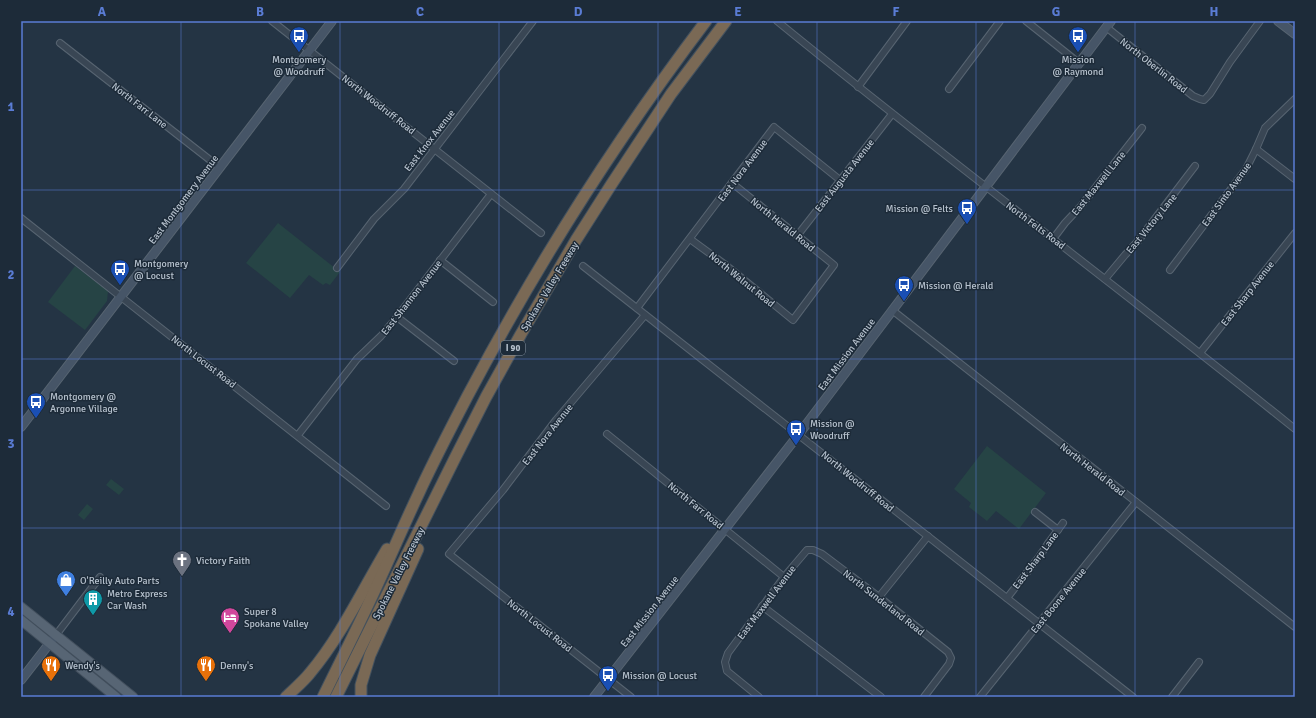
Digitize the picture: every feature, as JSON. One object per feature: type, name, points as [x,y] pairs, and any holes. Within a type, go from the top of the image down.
[{"type":"highway","name":"Spokane Valley Freeway","points":[[323,697],[366,611],[418,495],[474,385],[538,270],[605,164],[659,85],[706,21]]},
{"type":"highway","name":"Spokane Valley Freeway","points":[[336,697],[490,390],[520,334],[576,240],[611,185],[667,101],[709,42],[726,21]]},
{"type":"highway","points":[[286,697],[310,673],[342,628],[418,495]]},
{"type":"highway","points":[[360,697],[370,655],[418,550],[435,500]]},
{"type":"main road","points":[[21,607],[133,697]]},
{"type":"main road","points":[[21,620],[116,697]]},
{"type":"main road","points":[[103,687],[114,690],[123,697]]},
{"type":"street","name":"North Woodruff Road","points":[[272,21],[541,233]]},
{"type":"street","name":"East Montgomery Avenue","points":[[21,427],[332,21]]},
{"type":"street","name":"East Knox Avenue","points":[[336,268],[374,219],[399,195],[436,149],[533,21]]},
{"type":"street","name":"North Felts Road","points":[[777,21],[892,114],[1200,353],[1295,429]]},
{"type":"street","points":[[949,89],[1000,21]]},
{"type":"street","points":[[1026,21],[1079,63]]},
{"type":"street","name":"North Oberlin Road","points":[[1108,24],[1193,96],[1204,100],[1210,94],[1230,62],[1260,21]]},
{"type":"street","points":[[1278,21],[1295,34]]},
{"type":"street","points":[[858,87],[905,22]]},
{"type":"street","name":"East Mission Avenue","points":[[594,697],[799,434],[1108,24]]},
{"type":"street","name":"North Farr Lane","points":[[60,43],[219,167]]},
{"type":"street","name":"East Sinto Avenue","points":[[1170,270],[1246,169],[1265,128],[1295,99]]},
{"type":"street","name":"East Augusta Avenue","points":[[796,236],[892,114]]},
{"type":"street","name":"East Nora Avenue","points":[[637,308],[774,127],[840,180]]},
{"type":"street","name":"East Maxwell Lane","points":[[1053,239],[1081,206],[1142,128]]},
{"type":"street","points":[[1256,149],[1295,179]]},
{"type":"street","name":"East Victory Lane","points":[[1105,279],[1138,241],[1195,166]]},
{"type":"street","name":"North Herald Road","points":[[732,183],[796,236],[834,265],[793,320]]},
{"type":"street","name":"East Shannon Avenue","points":[[298,435],[357,359],[384,332],[397,316],[491,194]]},
{"type":"street","name":"North Locust Road","points":[[21,218],[298,435],[386,506]]},
{"type":"street","name":"East Sharp Avenue","points":[[1200,353],[1295,233]]},
{"type":"street","name":"North Walnut Road","points":[[690,239],[727,266],[793,320]]},
{"type":"street","points":[[440,260],[493,302]]},
{"type":"street","name":"North Woodruff Road","points":[[583,266],[1133,697]]},
{"type":"street","name":"North Herald Road","points":[[892,310],[1295,627]]},
{"type":"street","name":"East Nora Avenue","points":[[449,554],[503,490],[556,420],[645,315]]},
{"type":"street","points":[[397,316],[454,361]]},
{"type":"street","name":"North Farr Road","points":[[607,434],[784,577]]},
{"type":"street","name":"East Boone Avenue","points":[[980,697],[1136,502]]},
{"type":"street","points":[[1035,512],[1058,530]]},
{"type":"street","name":"East Sharp Lane","points":[[1007,598],[1063,523]]},
{"type":"street","points":[[879,597],[928,536]]},
{"type":"street","name":"East Maxwell Avenue","points":[[759,697],[727,671],[725,662],[728,653],[784,577],[807,550],[813,550]]},
{"type":"street","name":"North Sunderland Road","points":[[813,550],[822,554],[879,597],[948,652],[951,658],[948,665],[924,697]]},
{"type":"street","name":"North Locust Road","points":[[449,554],[631,697]]},
{"type":"street","points":[[21,680],[100,577]]},
{"type":"street","points":[[762,606],[880,697]]},
{"type":"street","points":[[1172,697],[1199,662]]},
{"type":"green space","points":[[278,223],[340,272],[330,285],[326,283],[323,285],[309,275],[290,298],[246,263]]},
{"type":"green space","points":[[75,266],[108,291],[107,301],[85,330],[48,302]]},
{"type":"green space","points":[[987,446],[1046,493],[1019,529],[996,511],[987,521],[969,507],[971,503],[954,489]]},
{"type":"green space","points":[[111,479],[124,489],[119,495],[106,485]]},
{"type":"green space","points":[[87,504],[93,509],[84,520],[78,515]]},
{"type":"place","name":"Montgomery @ Woodruff","points":[[299,53]]},
{"type":"place","name":"Mission @ Raymond","points":[[1078,53]]},
{"type":"place","name":"Mission @ Felts","points":[[967,225]]},
{"type":"place","name":"Montgomery @ Locust","points":[[120,286]]},
{"type":"place","name":"Mission @ Herald","points":[[904,302]]},
{"type":"place","name":"Montgomery @ Argonne Village","points":[[36,419]]},
{"type":"place","name":"Mission @ Woodruff","points":[[796,446]]},
{"type":"place","name":"Victory Faith","points":[[182,577]]},
{"type":"place","name":"O'Reilly Auto Parts","points":[[66,597]]},
{"type":"place","name":"Metro Express Car Wash","points":[[93,616]]},
{"type":"place","name":"Super 8 Spokane Valley","points":[[230,634]]},
{"type":"place","name":"Wendy's","points":[[51,682]]},
{"type":"place","name":"Denny's","points":[[206,682]]},
{"type":"place","name":"Mission @ Locust","points":[[608,692]]}]
